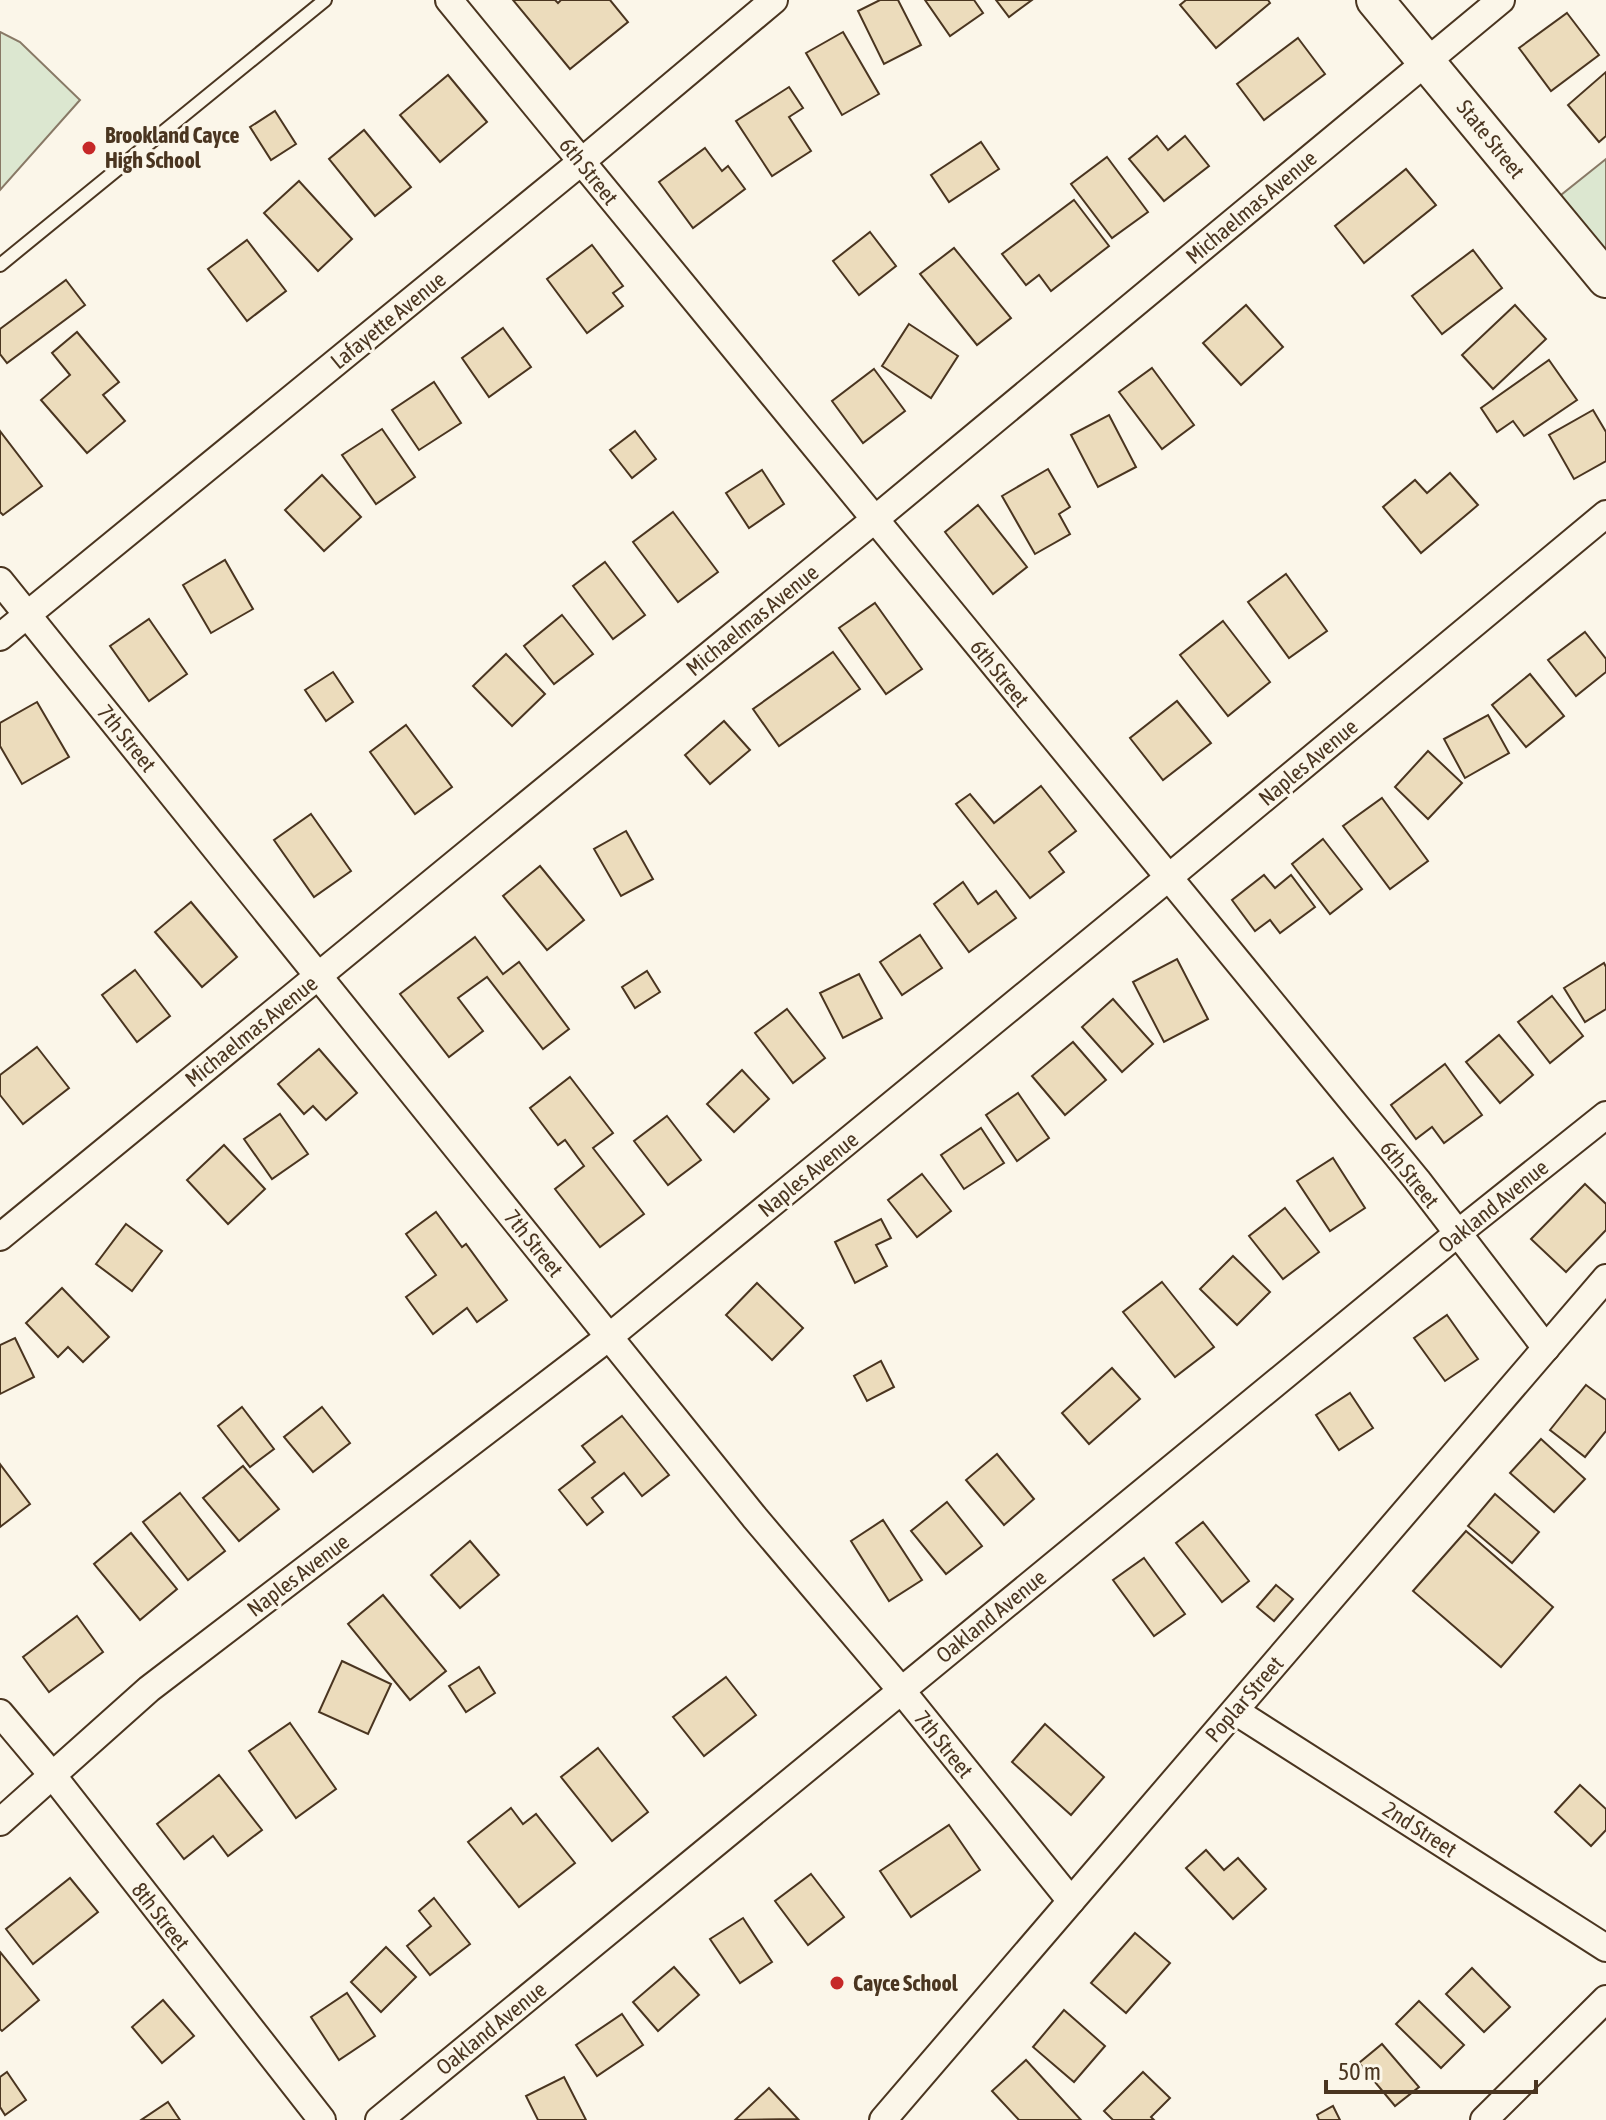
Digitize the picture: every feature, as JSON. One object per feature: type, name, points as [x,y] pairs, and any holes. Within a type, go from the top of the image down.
[{"type":"main road","name":"State Street","points":[[1375,0],[1606,279]]},
{"type":"street","name":"6th Street","points":[[449,0],[1458,1233],[1546,1348]]},
{"type":"street","name":"Lafayette Avenue","points":[[0,637],[581,162],[774,0]]},
{"type":"street","name":"Michaelmas Avenue","points":[[0,1237],[874,520],[1501,0]]},
{"type":"street","name":"Naples Avenue","points":[[0,1822],[149,1689],[609,1337],[1606,514]]},
{"type":"street","name":"7th Street","points":[[0,581],[755,1518],[901,1690],[1071,1901]]},
{"type":"street","name":"Oakland Avenue","points":[[379,2120],[1458,1233],[1606,1115]]},
{"type":"street","name":"Poplar Street","points":[[883,2120],[1606,1278]]},
{"type":"street","name":"2nd Street","points":[[1235,1711],[1606,1948]]},
{"type":"street","name":"8th Street","points":[[0,1713],[53,1776],[322,2120]]},
{"type":"street","points":[[1484,2120],[1606,1999]]},
{"type":"lane","points":[[0,265],[325,0]]},
{"type":"green space","points":[[0,32],[20,42],[80,100],[0,190]]},
{"type":"green space","points":[[1606,159],[1606,279],[1546,207]]},
{"type":"building","points":[[513,0],[555,0],[558,3],[561,0],[610,0],[628,22],[570,69]]},
{"type":"building","points":[[880,0],[898,0],[921,45],[884,64],[858,11]]},
{"type":"building","points":[[925,0],[974,0],[983,13],[950,36]]},
{"type":"building","points":[[996,0],[1032,0],[1009,17]]},
{"type":"building","points":[[1186,0],[1268,0],[1270,3],[1216,48],[1180,5]]},
{"type":"building","points":[[1567,13],[1599,55],[1551,91],[1519,48]]},
{"type":"building","points":[[843,32],[879,94],[842,115],[806,53]]},
{"type":"building","points":[[1298,38],[1325,74],[1264,120],[1237,84]]},
{"type":"building","points":[[1606,72],[1606,136],[1599,142],[1568,105]]},
{"type":"building","points":[[448,75],[487,122],[440,162],[400,115]]},
{"type":"building","points":[[789,87],[803,108],[789,117],[811,151],[772,176],[736,121]]},
{"type":"building","points":[[275,111],[296,144],[271,160],[250,127]]},
{"type":"building","points":[[364,130],[411,187],[375,216],[329,159]]},
{"type":"building","points":[[1157,136],[1168,150],[1185,136],[1209,166],[1164,201],[1129,159]]},
{"type":"building","points":[[981,142],[999,169],[949,202],[931,175]]},
{"type":"building","points":[[705,148],[722,171],[728,166],[745,189],[693,228],[659,182]]},
{"type":"building","points":[[1107,157],[1148,212],[1112,238],[1071,184]]},
{"type":"building","points":[[1406,169],[1436,205],[1364,263],[1335,226]]},
{"type":"building","points":[[299,181],[352,239],[318,271],[264,213]]},
{"type":"building","points":[[1074,200],[1109,246],[1051,291],[1039,275],[1026,285],[1002,254]]},
{"type":"building","points":[[870,232],[896,266],[859,295],[833,261]]},
{"type":"building","points":[[247,240],[286,291],[247,321],[208,269]]},
{"type":"building","points":[[592,245],[623,286],[613,293],[623,306],[587,333],[547,279]]},
{"type":"building","points":[[954,248],[1011,318],[977,345],[920,274]]},
{"type":"building","points":[[1473,250],[1502,288],[1442,334],[1412,296]]},
{"type":"building","points":[[66,280],[85,305],[7,363],[0,354],[0,329]]},
{"type":"building","points":[[1246,305],[1283,347],[1241,385],[1203,343]]},
{"type":"building","points":[[1515,305],[1546,339],[1493,389],[1462,355]]},
{"type":"building","points":[[909,324],[958,356],[931,398],[882,366]]},
{"type":"building","points":[[503,328],[531,367],[489,397],[462,358]]},
{"type":"building","points":[[77,332],[119,382],[103,395],[125,421],[87,453],[41,400],[70,375],[52,353]]},
{"type":"building","points":[[1549,360],[1577,400],[1524,436],[1513,421],[1497,432],[1481,408]]},
{"type":"building","points":[[1152,368],[1194,425],[1162,449],[1119,392]]},
{"type":"building","points":[[874,369],[905,411],[863,443],[832,401]]},
{"type":"building","points":[[434,382],[461,423],[419,450],[392,410]]},
{"type":"building","points":[[1593,410],[1606,432],[1606,461],[1574,479],[1549,435]]},
{"type":"building","points":[[1109,415],[1136,467],[1098,487],[1071,435]]},
{"type":"building","points":[[382,429],[415,477],[376,504],[342,455]]},
{"type":"building","points":[[0,431],[42,486],[3,515],[0,512]]},
{"type":"building","points":[[635,431],[656,459],[632,478],[610,450]]},
{"type":"building","points":[[1048,469],[1070,507],[1059,514],[1070,534],[1035,554],[1002,496]]},
{"type":"building","points":[[762,470],[784,504],[749,528],[726,493]]},
{"type":"building","points":[[1450,473],[1478,505],[1421,553],[1383,507],[1415,480],[1427,493]]},
{"type":"building","points":[[322,475],[361,517],[324,551],[285,510]]},
{"type":"building","points":[[978,505],[1027,567],[993,594],[945,532]]},
{"type":"building","points":[[673,512],[718,572],[678,602],[633,542]]},
{"type":"building","points":[[225,560],[253,609],[211,633],[183,585]]},
{"type":"building","points":[[605,562],[645,615],[613,639],[573,586]]},
{"type":"building","points":[[1286,574],[1327,631],[1289,658],[1248,602]]},
{"type":"building","points":[[875,603],[922,669],[886,694],[839,628]]},
{"type":"building","points":[[562,615],[593,654],[554,684],[524,646]]},
{"type":"building","points":[[149,619],[187,674],[149,701],[110,646]]},
{"type":"building","points":[[1223,621],[1270,682],[1228,716],[1180,655]]},
{"type":"building","points":[[1585,632],[1606,659],[1606,672],[1576,696],[1548,660]]},
{"type":"building","points":[[833,652],[860,689],[779,746],[753,709]]},
{"type":"building","points":[[506,654],[545,694],[512,726],[473,686]]},
{"type":"building","points":[[333,672],[353,702],[326,721],[305,690]]},
{"type":"building","points":[[1530,674],[1564,716],[1526,747],[1492,705]]},
{"type":"building","points":[[1177,701],[1211,743],[1163,780],[1130,738]]},
{"type":"building","points":[[37,702],[69,757],[22,784],[0,746],[0,723]]},
{"type":"building","points":[[1488,715],[1509,753],[1465,778],[1444,739]]},
{"type":"building","points":[[724,721],[750,750],[710,784],[685,755]]},
{"type":"building","points":[[406,725],[452,787],[415,814],[370,752]]},
{"type":"building","points":[[1428,751],[1462,783],[1428,819],[1395,787]]},
{"type":"building","points":[[1041,786],[1076,831],[1049,852],[1064,872],[1030,898],[956,804],[970,794],[994,823]]},
{"type":"building","points":[[1382,798],[1428,861],[1390,889],[1343,826]]},
{"type":"building","points":[[311,814],[351,871],[314,897],[274,840]]},
{"type":"building","points":[[626,831],[653,879],[621,896],[594,849]]},
{"type":"building","points":[[1323,839],[1362,889],[1330,914],[1292,864]]},
{"type":"building","points":[[540,866],[584,920],[547,950],[503,896]]},
{"type":"building","points":[[1264,875],[1275,888],[1291,875],[1315,907],[1280,933],[1270,920],[1255,931],[1232,900]]},
{"type":"building","points":[[963,882],[978,904],[996,891],[1016,918],[969,952],[934,904]]},
{"type":"building","points":[[191,902],[237,957],[202,987],[155,932]]},
{"type":"building","points":[[920,935],[942,968],[902,995],[880,962]]},
{"type":"building","points":[[475,937],[503,974],[519,962],[569,1029],[543,1049],[487,977],[458,998],[483,1031],[449,1057],[400,994]]},
{"type":"building","points":[[1177,959],[1208,1019],[1164,1042],[1133,982]]},
{"type":"building","points":[[1604,963],[1606,1009],[1585,1022],[1564,988]]},
{"type":"building","points":[[135,970],[170,1016],[137,1042],[102,995]]},
{"type":"building","points":[[647,971],[660,992],[635,1008],[622,987]]},
{"type":"building","points":[[859,974],[882,1018],[843,1038],[820,993]]},
{"type":"building","points":[[1552,996],[1583,1036],[1550,1063],[1518,1022]]},
{"type":"building","points":[[1113,999],[1153,1044],[1122,1072],[1082,1027]]},
{"type":"building","points":[[787,1009],[825,1058],[793,1083],[755,1033]]},
{"type":"building","points":[[1499,1035],[1533,1075],[1500,1103],[1466,1062]]},
{"type":"building","points":[[1073,1042],[1106,1080],[1065,1115],[1032,1076]]},
{"type":"building","points":[[37,1047],[69,1088],[23,1124],[0,1095],[0,1075]]},
{"type":"building","points":[[319,1049],[357,1093],[326,1120],[313,1106],[304,1114],[278,1084]]},
{"type":"building","points":[[1445,1064],[1482,1115],[1444,1143],[1432,1127],[1416,1139],[1391,1105]]},
{"type":"building","points":[[742,1070],[769,1099],[734,1132],[707,1104]]},
{"type":"building","points":[[570,1077],[613,1133],[593,1148],[644,1214],[600,1247],[555,1189],[584,1166],[565,1140],[558,1145],[530,1108]]},
{"type":"building","points":[[1018,1093],[1049,1138],[1017,1161],[986,1115]]},
{"type":"building","points":[[280,1114],[308,1154],[272,1179],[244,1139]]},
{"type":"building","points":[[667,1116],[701,1160],[668,1185],[634,1141]]},
{"type":"building","points":[[981,1128],[1004,1163],[964,1189],[941,1155]]},
{"type":"building","points":[[224,1145],[265,1189],[228,1224],[187,1180]]},
{"type":"building","points":[[1333,1158],[1365,1208],[1330,1231],[1297,1181]]},
{"type":"building","points":[[922,1174],[951,1211],[917,1237],[888,1200]]},
{"type":"building","points":[[1585,1184],[1606,1204],[1606,1230],[1566,1272],[1531,1239]]},
{"type":"building","points":[[1285,1208],[1319,1252],[1283,1279],[1249,1236]]},
{"type":"building","points":[[436,1212],[462,1247],[466,1244],[507,1300],[477,1322],[467,1308],[433,1334],[406,1297],[436,1275],[406,1234]]},
{"type":"building","points":[[881,1219],[891,1238],[876,1245],[887,1266],[855,1283],[835,1242]]},
{"type":"building","points":[[126,1224],[162,1251],[132,1291],[96,1264]]},
{"type":"building","points":[[1233,1256],[1270,1292],[1237,1325],[1200,1289]]},
{"type":"building","points":[[1162,1282],[1214,1347],[1175,1377],[1123,1312]]},
{"type":"building","points":[[757,1283],[803,1328],[772,1360],[726,1315]]},
{"type":"building","points":[[62,1288],[109,1337],[83,1362],[68,1347],[58,1357],[26,1323]]},
{"type":"building","points":[[1447,1315],[1478,1359],[1445,1381],[1414,1338]]},
{"type":"building","points":[[15,1338],[34,1377],[0,1394],[0,1345]]},
{"type":"building","points":[[881,1361],[894,1387],[867,1401],[854,1376]]},
{"type":"building","points":[[1112,1368],[1140,1399],[1089,1444],[1062,1413]]},
{"type":"building","points":[[1586,1385],[1606,1400],[1606,1431],[1585,1457],[1550,1430]]},
{"type":"building","points":[[1350,1393],[1373,1428],[1339,1450],[1316,1415]]},
{"type":"building","points":[[242,1407],[274,1449],[250,1467],[218,1426]]},
{"type":"building","points":[[322,1407],[350,1443],[313,1472],[284,1437]]},
{"type":"building","points":[[622,1416],[669,1475],[642,1496],[624,1473],[592,1498],[603,1512],[587,1525],[559,1490],[595,1462],[582,1446]]},
{"type":"building","points":[[1541,1439],[1585,1479],[1554,1512],[1510,1473]]},
{"type":"building","points":[[997,1454],[1034,1499],[1004,1525],[966,1480]]},
{"type":"building","points":[[0,1464],[30,1504],[0,1527]]},
{"type":"building","points":[[243,1466],[279,1509],[239,1541],[203,1498]]},
{"type":"building","points":[[180,1493],[225,1551],[188,1580],[143,1522]]},
{"type":"building","points":[[1495,1494],[1539,1532],[1512,1563],[1468,1526]]},
{"type":"building","points":[[947,1502],[982,1546],[946,1574],[911,1531]]},
{"type":"building","points":[[883,1520],[922,1580],[889,1601],[851,1541]]},
{"type":"building","points":[[1203,1522],[1249,1581],[1222,1602],[1176,1543]]},
{"type":"building","points":[[1466,1531],[1553,1607],[1501,1667],[1413,1591]]},
{"type":"building","points":[[131,1533],[177,1589],[140,1620],[94,1564]]},
{"type":"building","points":[[470,1541],[499,1575],[460,1608],[431,1575]]},
{"type":"building","points":[[1144,1558],[1185,1614],[1154,1636],[1113,1580]]},
{"type":"building","points":[[1276,1585],[1293,1599],[1274,1621],[1257,1607]]},
{"type":"building","points":[[383,1595],[446,1671],[410,1700],[348,1624]]},
{"type":"building","points":[[77,1616],[103,1652],[49,1692],[23,1657]]},
{"type":"building","points":[[342,1661],[391,1684],[368,1734],[319,1712]]},
{"type":"building","points":[[479,1667],[495,1693],[466,1712],[449,1686]]},
{"type":"building","points":[[726,1677],[756,1715],[704,1756],[673,1717]]},
{"type":"building","points":[[290,1723],[336,1789],[296,1818],[249,1751]]},
{"type":"building","points":[[1045,1724],[1104,1777],[1071,1815],[1012,1762]]},
{"type":"building","points":[[598,1748],[648,1812],[612,1841],[561,1777]]},
{"type":"building","points":[[219,1775],[262,1830],[228,1856],[213,1836],[184,1859],[157,1824]]},
{"type":"building","points":[[1580,1785],[1606,1809],[1606,1830],[1591,1846],[1555,1812]]},
{"type":"building","points":[[511,1808],[523,1824],[536,1814],[575,1863],[519,1907],[468,1842]]},
{"type":"building","points":[[949,1825],[980,1870],[911,1917],[880,1871]]},
{"type":"building","points":[[1206,1850],[1224,1870],[1238,1858],[1266,1889],[1233,1919],[1186,1868]]},
{"type":"building","points":[[811,1874],[844,1917],[808,1945],[775,1901]]},
{"type":"building","points":[[70,1878],[98,1912],[33,1964],[6,1929]]},
{"type":"building","points":[[434,1898],[470,1944],[430,1975],[407,1946],[431,1926],[419,1911]]},
{"type":"building","points":[[743,1918],[772,1962],[740,1983],[710,1939]]},
{"type":"building","points":[[1135,1933],[1170,1963],[1126,2013],[1091,1983]]},
{"type":"building","points":[[386,1947],[416,1977],[381,2012],[351,1982]]},
{"type":"building","points":[[0,1952],[39,2000],[2,2031],[0,2029]]},
{"type":"building","points":[[674,1967],[699,1995],[658,2031],[633,2002]]},
{"type":"building","points":[[1472,1968],[1510,2007],[1484,2032],[1446,1994]]},
{"type":"building","points":[[347,1993],[375,2036],[339,2060],[311,2017]]},
{"type":"building","points":[[163,2000],[194,2036],[162,2063],[132,2027]]},
{"type":"building","points":[[1419,2001],[1464,2045],[1441,2068],[1396,2024]]},
{"type":"building","points":[[1064,2010],[1105,2046],[1074,2082],[1033,2047]]},
{"type":"building","points":[[622,2014],[643,2045],[597,2076],[576,2045]]},
{"type":"building","points":[[1382,2044],[1419,2087],[1395,2106],[1359,2063]]},
{"type":"building","points":[[1026,2060],[1081,2120],[1019,2120],[992,2091]]},
{"type":"building","points":[[7,2072],[26,2100],[5,2115],[0,2107],[0,2077]]},
{"type":"building","points":[[1143,2072],[1170,2098],[1151,2117],[1154,2120],[1113,2120],[1104,2111]]},
{"type":"building","points":[[564,2077],[586,2120],[538,2120],[526,2096]]},
{"type":"building","points":[[769,2088],[798,2119],[735,2120]]},
{"type":"building","points":[[168,2102],[180,2120],[141,2120]]},
{"type":"building","points":[[1333,2106],[1340,2120],[1319,2120],[1317,2115]]},
{"type":"place","name":"Brookland Cayce High School","points":[[89,148]]},
{"type":"place","name":"Cayce School","points":[[837,1983]]}]
